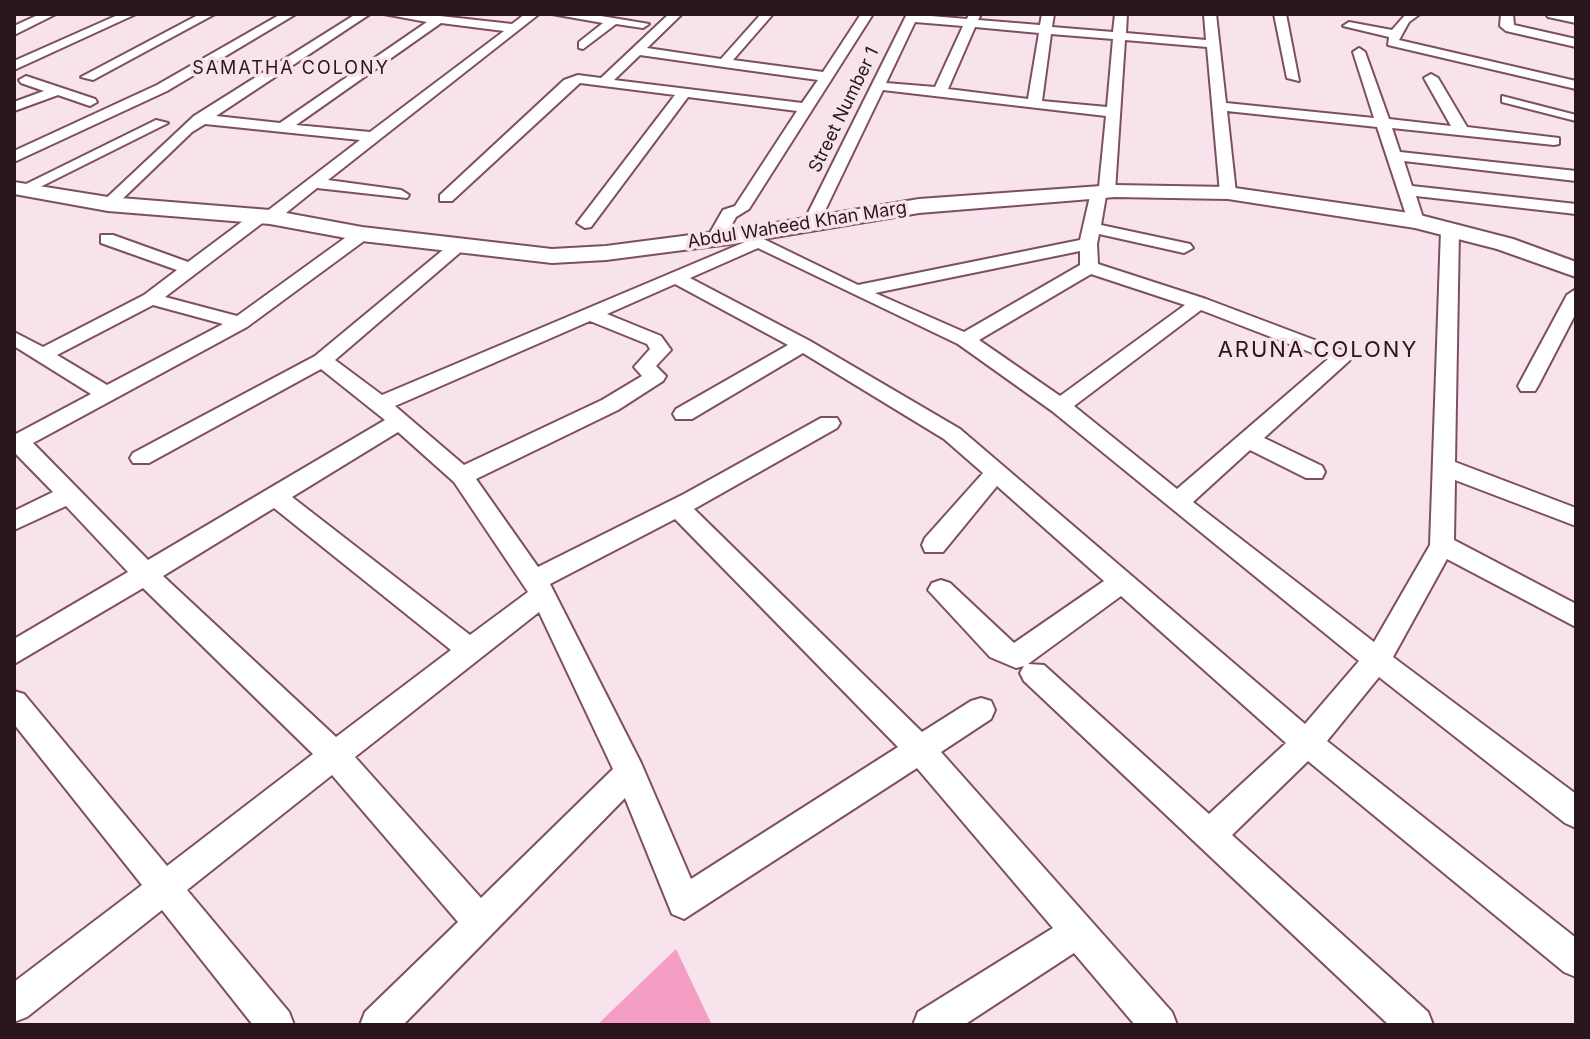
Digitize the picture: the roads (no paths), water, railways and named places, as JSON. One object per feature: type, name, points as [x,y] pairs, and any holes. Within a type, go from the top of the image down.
[{"type":"street","points":[[14,31],[50,14]]},
{"type":"street","points":[[14,66],[130,14]]},
{"type":"street","points":[[88,77],[209,14]]},
{"type":"street","points":[[14,157],[162,88],[290,14]]},
{"type":"street","points":[[108,204],[192,127],[364,14]]},
{"type":"street","points":[[390,14],[513,28]]},
{"type":"street","points":[[40,356],[151,299],[193,270],[314,183],[533,14]]},
{"type":"street","points":[[558,14],[643,24]]},
{"type":"street","points":[[605,81],[676,14]]},
{"type":"street","points":[[724,63],[767,14]]},
{"type":"street","points":[[14,653],[147,576],[273,495],[390,412],[590,314],[675,277],[737,238],[743,216],[741,209],[867,14]]},
{"type":"street","points":[[1089,267],[1090,236],[1103,191],[1113,112],[1121,14]]},
{"type":"street","points":[[1210,14],[1228,193]]},
{"type":"street","points":[[1280,14],[1294,78]]},
{"type":"street","points":[[1507,14],[1506,26],[1510,28],[1576,43]]},
{"type":"street","points":[[1552,14],[1576,19]]},
{"type":"street","points":[[912,16],[1047,21],[1119,35],[1212,44]]},
{"type":"street","name":"Street Number 1","points":[[811,223],[912,16]]},
{"type":"street","points":[[1389,17],[1409,17]]},
{"type":"street","points":[[1409,17],[1394,34],[1392,42],[1576,85]]},
{"type":"street","points":[[940,92],[973,19]]},
{"type":"street","points":[[286,125],[438,20]]},
{"type":"street","points":[[583,45],[613,21]]},
{"type":"street","points":[[1034,101],[1047,21]]},
{"type":"street","points":[[1349,26],[1394,34]]},
{"type":"street","points":[[1446,55],[1456,38]]},
{"type":"street","points":[[638,51],[828,77]]},
{"type":"street","points":[[1359,52],[1397,156],[1416,221]]},
{"type":"street","points":[[1460,77],[1469,60]]},
{"type":"street","points":[[446,198],[569,83],[584,78],[808,108]]},
{"type":"street","points":[[1431,78],[1461,130]]},
{"type":"street","points":[[26,80],[90,102]]},
{"type":"street","points":[[879,86],[1113,112]]},
{"type":"street","points":[[14,107],[57,91]]},
{"type":"street","points":[[585,223],[686,91]]},
{"type":"street","points":[[1507,99],[1575,117]]},
{"type":"street","points":[[1218,106],[1554,141]]},
{"type":"street","points":[[14,107],[37,114]]},
{"type":"street","points":[[18,189],[161,123]]},
{"type":"street","points":[[192,127],[272,128],[286,125],[373,137]]},
{"type":"street","points":[[1397,156],[1576,176]]},
{"type":"street","points":[[314,183],[401,195]]},
{"type":"street","name":"Abdul Waheed Khan Marg","points":[[18,189],[108,204],[266,217],[362,234],[552,256],[737,238],[919,206],[1103,191],[1228,193],[1416,221],[1505,244],[1576,270]]},
{"type":"street","points":[[1407,190],[1576,209]]},
{"type":"street","points":[[1209,835],[1307,743],[1378,659],[1442,545],[1450,230]]},
{"type":"street","points":[[362,234],[240,323],[16,443],[147,576],[334,755],[480,922]]},
{"type":"street","points":[[856,291],[1090,236],[1184,248]]},
{"type":"street","points":[[737,238],[965,340],[1060,406],[1177,502],[1576,813]]},
{"type":"street","points":[[107,239],[193,270]]},
{"type":"street","points":[[141,458],[322,360],[461,244]]},
{"type":"street","points":[[965,340],[1089,267],[1199,303],[1342,357],[1177,502]]},
{"type":"street","points":[[675,277],[803,345],[952,434],[1307,743],[1576,960]]},
{"type":"street","points":[[1528,386],[1576,295]]},
{"type":"street","points":[[151,299],[240,323]]},
{"type":"street","points":[[1060,406],[1199,303]]},
{"type":"street","points":[[462,476],[610,405],[656,376],[644,367],[661,350],[654,340],[590,314]]},
{"type":"street","points":[[14,338],[108,395]]},
{"type":"street","points":[[684,414],[803,345]]},
{"type":"street","points":[[322,360],[390,412],[462,476],[538,588],[630,773],[684,902],[981,710]]},
{"type":"street","points":[[14,1004],[470,650],[538,588],[829,423]]},
{"type":"street","points":[[1249,440],[1314,472]]},
{"type":"street","points":[[1445,467],[1576,517],[1576,507]]},
{"type":"street","points":[[934,545],[996,473]]},
{"type":"street","points":[[14,521],[68,495]]},
{"type":"street","points":[[273,495],[470,650]]},
{"type":"street","points":[[678,508],[920,750],[1159,1025]]},
{"type":"street","points":[[1442,545],[1576,616]]},
{"type":"street","points":[[941,590],[1000,649],[1016,657],[1121,582]]},
{"type":"street","points":[[1034,673],[1415,1025]]},
{"type":"street","points":[[14,703],[276,1025]]},
{"type":"street","points":[[378,1025],[630,773]]},
{"type":"street","points":[[931,1025],[1077,932]]},
{"type":"district","name":"SAMATHA COLONY","points":[[291,69]]},
{"type":"district","name":"ARUNA COLONY","points":[[1318,350]]}]
